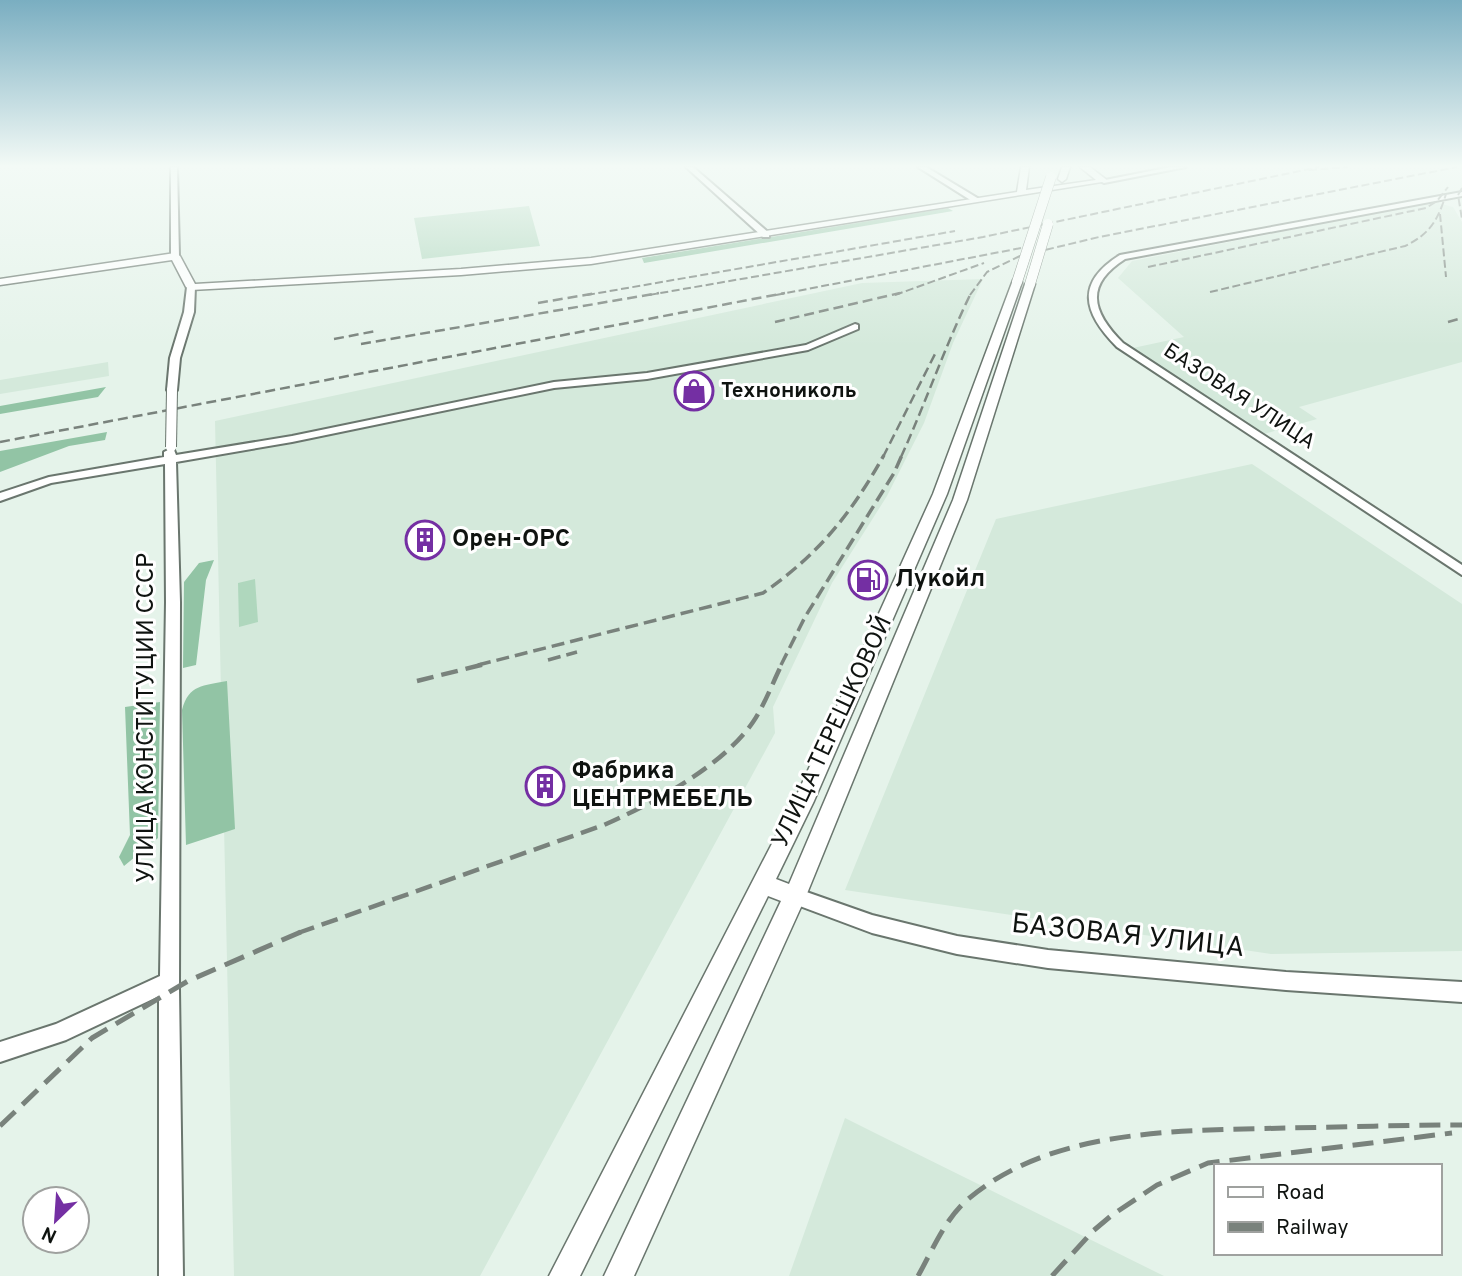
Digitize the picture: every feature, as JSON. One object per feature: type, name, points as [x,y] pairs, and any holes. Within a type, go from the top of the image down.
[{"type":"main road","points":[[0,282],[175,256],[191,287],[528,267],[611,258],[815,227]]},
{"type":"main road","name":"УЛИЦА ТЕРЕШКОВОЙ","points":[[564,1276],[764,884],[920,567],[965,487],[1040,227]]},
{"type":"main road","name":"УЛИЦА ТЕРЕШКОВОЙ","points":[[618,1276],[795,896],[920,567],[940,494],[1023,283]]},
{"type":"main road","points":[[764,884],[795,896]]},
{"type":"street","points":[[175,227],[175,256]]},
{"type":"street","points":[[756,227],[766,235]]},
{"type":"street","name":"БАЗОВАЯ УЛИЦА","points":[[1287,227],[1123,257],[1102,272],[1092,292],[1094,310],[1107,334],[1144,361],[1462,571]]},
{"type":"street","name":"УЛИЦА КОНСТИТУЦИИ СССР","points":[[171,1276],[169,981],[173,687],[170,454],[175,358],[189,312],[191,287]]},
{"type":"street","points":[[0,497],[50,480],[170,454],[292,439],[554,385],[647,376],[808,347],[855,327]]},
{"type":"street","name":"БАЗОВАЯ УЛИЦА","points":[[795,896],[872,924],[957,945],[1048,959],[1286,981],[1462,992]]},
{"type":"street","points":[[0,1052],[59,1033],[169,981]]},
{"type":"shaded area","points":[[1308,227],[1462,227],[1462,362],[1299,407],[1317,419],[1264,434],[1133,348],[1184,337],[1118,278],[1132,261]]},
{"type":"shaded area","points":[[983,279],[953,343],[924,423],[887,496],[832,583],[773,707],[775,733],[480,1276],[234,1276],[215,421],[862,283]]},
{"type":"shaded area","points":[[108,362],[109,376],[0,394],[0,380]]},
{"type":"shaded area","points":[[1252,464],[1462,604],[1462,951],[1271,954],[845,890],[996,519]]},
{"type":"shaded area","points":[[845,1118],[881,1136],[1164,1276],[789,1276]]},
{"type":"green space","points":[[416,227],[535,227],[540,246],[422,259]]},
{"type":"green space","points":[[834,227],[861,227],[644,263],[642,258]]},
{"type":"green space","points":[[106,387],[98,397],[0,414],[0,406]]},
{"type":"green space","points":[[107,432],[105,440],[69,446],[0,472],[0,451]]},
{"type":"green space","points":[[214,560],[206,580],[196,665],[183,668],[184,582],[199,563]]},
{"type":"green space","points":[[255,579],[258,622],[239,627],[238,583]]},
{"type":"green space","points":[[227,681],[235,829],[186,845],[182,710],[193,691]]},
{"type":"green space","points":[[160,702],[158,838],[124,866],[119,857],[130,835],[125,707]]},
{"type":"railway","points":[[649,295],[1033,227]]},
{"type":"railway","points":[[970,295],[987,272],[1020,256],[1152,227]]},
{"type":"railway","points":[[1148,267],[1339,227]]},
{"type":"railway","points":[[1210,292],[1405,246],[1431,227]]},
{"type":"railway","points":[[1441,227],[1446,277]]},
{"type":"railway","points":[[587,295],[955,231]]},
{"type":"railway","points":[[776,295],[1021,248]]},
{"type":"railway","points":[[895,295],[984,263]]},
{"type":"railway","points":[[538,303],[597,293]]},
{"type":"railway","points":[[361,344],[659,293]]},
{"type":"railway","points":[[0,442],[785,293]]},
{"type":"railway","points":[[775,322],[900,293]]},
{"type":"railway","points":[[901,457],[970,295]]},
{"type":"railway","points":[[1448,322],[1462,318]]},
{"type":"railway","points":[[334,339],[376,331]]},
{"type":"railway","points":[[883,457],[935,354]]},
{"type":"railway","points":[[478,665],[763,593],[801,563],[832,531],[859,496],[884,455]]},
{"type":"railway","points":[[781,665],[805,617],[894,473],[902,455]]},
{"type":"railway","points":[[548,660],[577,652]]},
{"type":"railway","points":[[417,681],[485,664]]},
{"type":"railway","points":[[300,932],[604,825],[665,795],[705,769],[740,738],[757,715],[782,664]]},
{"type":"railway","points":[[0,1126],[92,1038],[188,981],[300,932]]},
{"type":"railway","points":[[918,1276],[946,1226],[967,1200],[1001,1176],[1038,1158],[1078,1146],[1119,1138],[1204,1130],[1462,1125]]},
{"type":"railway","points":[[1052,1276],[1093,1231],[1112,1215],[1157,1185],[1208,1163],[1452,1133]]},
{"type":"place","name":"Технониколь","points":[[694,391]]},
{"type":"place","name":"Орен-ОРС","points":[[425,540]]},
{"type":"place","name":"Лукойл","points":[[868,580]]},
{"type":"place","name":"Фабрика ЦЕНТРМЕБЕЛЬ","points":[[545,786]]}]
